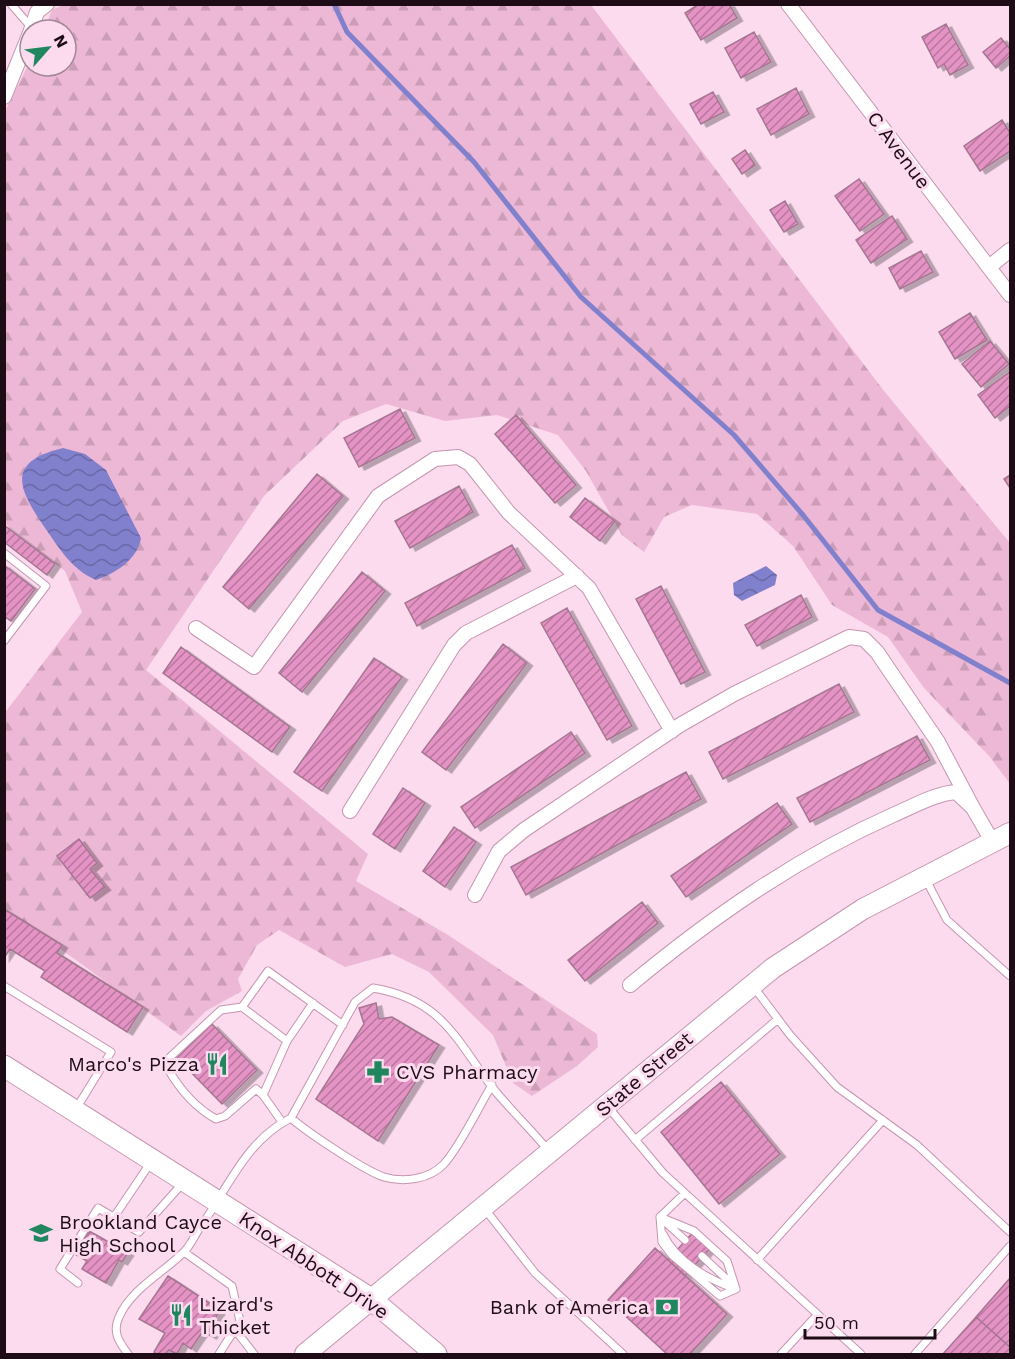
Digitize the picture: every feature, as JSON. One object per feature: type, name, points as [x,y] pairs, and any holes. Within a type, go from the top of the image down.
[{"type":"main road","name":"State Street","points":[[305,1354],[752,985],[864,909],[1011,833]]},
{"type":"main road","name":"Knox Abbott Drive","points":[[4,1066],[371,1299],[436,1354]]},
{"type":"street","points":[[35,18],[37,12],[47,4]]},
{"type":"street","name":"C Avenue","points":[[788,4],[1011,295]]},
{"type":"street","points":[[4,97],[18,62]]},
{"type":"street","points":[[989,267],[1011,250]]},
{"type":"street","points":[[196,628],[255,667],[378,496],[435,459],[458,457],[470,464],[509,513],[589,588],[672,731]]},
{"type":"street","points":[[350,811],[454,645],[466,633],[577,576]]},
{"type":"street","points":[[476,895],[499,851],[524,830],[672,731],[734,694],[824,647],[849,637],[864,639],[877,652],[938,742],[992,842]]},
{"type":"street","points":[[630,985],[736,902],[867,827],[941,793],[956,792],[974,808]]},
{"type":"lane","points":[[11,4],[22,18]]},
{"type":"lane","points":[[4,553],[46,586],[4,641]]},
{"type":"lane","points":[[4,624],[12,630]]},
{"type":"lane","points":[[924,876],[947,920],[1011,976]]},
{"type":"lane","points":[[242,1007],[268,971],[343,1025]]},
{"type":"lane","points":[[752,985],[837,1087],[917,1145],[1011,1232]]},
{"type":"lane","points":[[4,987],[111,1052],[75,1111]]},
{"type":"lane","points":[[128,1354],[117,1339],[119,1317],[141,1289],[184,1252],[256,1142],[291,1118],[355,1002],[373,988],[403,996],[450,1027],[492,1085],[551,1152]]},
{"type":"lane","points":[[264,1095],[287,1041],[313,1003]]},
{"type":"lane","points":[[282,1122],[264,1095],[256,1089],[225,1116],[216,1119],[204,1113],[176,1082],[168,1069],[170,1058],[221,1010],[242,1007],[287,1041]]},
{"type":"lane","points":[[635,1140],[778,1019]]},
{"type":"lane","points":[[291,1118],[303,1128],[383,1177],[399,1180],[416,1178],[432,1174],[445,1163],[492,1085]]},
{"type":"lane","points":[[606,1105],[663,1173],[861,1354]]},
{"type":"lane","points":[[758,1260],[883,1120]]},
{"type":"lane","points":[[114,1217],[152,1160]]},
{"type":"lane","points":[[78,1283],[60,1269],[98,1208],[139,1232],[185,1181]]},
{"type":"lane","points":[[660,1217],[685,1193]]},
{"type":"lane","points":[[484,1208],[535,1274],[623,1354]]},
{"type":"lane","points":[[660,1217],[685,1240]]},
{"type":"lane","points":[[660,1217],[664,1237],[692,1267],[720,1284],[736,1288]]},
{"type":"lane","points":[[660,1217],[694,1231],[727,1261],[736,1288]]},
{"type":"lane","points":[[660,1217],[662,1242],[672,1255],[720,1296],[736,1288]]},
{"type":"lane","points":[[915,1354],[1011,1246]]},
{"type":"lane","points":[[184,1252],[232,1286],[240,1321],[236,1331],[219,1354]]},
{"type":"lane","points":[[702,1256],[736,1288]]},
{"type":"lane","points":[[781,1354],[817,1315]]},
{"type":"lane","points":[[236,1331],[254,1354]]},
{"type":"green space","points":[[63,5],[591,5],[884,391],[1010,543],[1010,784],[990,757],[924,688],[888,637],[832,605],[793,546],[757,514],[692,505],[664,517],[644,552],[622,535],[586,471],[558,435],[497,415],[445,421],[386,404],[343,421],[264,496],[146,670],[368,854],[356,881],[448,935],[597,1034],[598,1047],[577,1066],[532,1096],[513,1083],[493,1035],[429,972],[392,954],[345,967],[279,930],[257,945],[238,979],[242,991],[206,1011],[181,1036],[5,909],[4,714],[82,612],[65,571],[4,523],[5,111],[22,78],[78,78],[78,18],[49,18],[52,10]]},
{"type":"water","points":[[63,448],[85,454],[106,470],[141,538],[135,553],[124,565],[96,580],[80,570],[61,551],[36,514],[24,490],[22,479],[25,469],[32,461],[44,454]]},
{"type":"water","points":[[766,566],[777,575],[775,585],[742,601],[734,595],[733,583]]},
{"type":"building","points":[[699,4],[729,4],[737,18],[701,40],[685,13]]},
{"type":"building","points":[[946,24],[968,65],[950,75],[944,64],[938,68],[922,37]]},
{"type":"building","points":[[754,32],[771,62],[741,78],[725,48]]},
{"type":"building","points":[[1001,38],[1010,49],[1010,56],[996,68],[983,52]]},
{"type":"building","points":[[796,88],[809,114],[771,135],[757,109]]},
{"type":"building","points":[[713,92],[724,112],[701,124],[690,104]]},
{"type":"building","points":[[1002,120],[1010,133],[1010,151],[980,171],[964,146]]},
{"type":"building","points":[[745,150],[755,165],[742,174],[732,159]]},
{"type":"building","points":[[859,179],[884,214],[860,231],[835,196]]},
{"type":"building","points":[[785,201],[798,224],[784,232],[770,210]]},
{"type":"building","points":[[892,216],[907,239],[871,263],[856,240]]},
{"type":"building","points":[[921,251],[933,272],[900,289],[889,268]]},
{"type":"building","points":[[970,313],[987,340],[955,359],[939,332]]},
{"type":"building","points":[[990,341],[1009,364],[981,387],[962,364]]},
{"type":"building","points":[[1010,372],[1010,406],[995,418],[978,395]]},
{"type":"building","points":[[400,409],[415,438],[359,467],[344,438]]},
{"type":"building","points":[[516,415],[576,485],[555,503],[495,434]]},
{"type":"building","points":[[317,474],[343,496],[249,609],[223,587]]},
{"type":"building","points":[[1010,475],[1010,488],[1004,479]]},
{"type":"building","points":[[459,486],[473,512],[410,548],[395,521]]},
{"type":"building","points":[[585,498],[615,521],[600,541],[570,517]]},
{"type":"building","points":[[4,525],[55,564],[47,575],[4,542]]},
{"type":"building","points":[[512,545],[525,568],[417,626],[405,603]]},
{"type":"building","points":[[4,565],[35,589],[11,621],[4,616]]},
{"type":"building","points":[[362,572],[385,591],[302,692],[279,673]]},
{"type":"building","points":[[661,586],[705,672],[681,684],[636,599]]},
{"type":"building","points":[[801,595],[812,617],[757,646],[745,625]]},
{"type":"building","points":[[567,608],[632,726],[607,740],[541,623]]},
{"type":"building","points":[[503,644],[527,663],[446,770],[422,752]]},
{"type":"building","points":[[181,647],[290,727],[272,752],[163,673]]},
{"type":"building","points":[[374,658],[402,677],[322,791],[294,772]]},
{"type":"building","points":[[839,684],[854,712],[723,779],[709,752]]},
{"type":"building","points":[[571,732],[585,753],[475,828],[461,807]]},
{"type":"building","points":[[917,736],[930,760],[810,822],[797,798]]},
{"type":"building","points":[[686,772],[701,799],[526,895],[511,867]]},
{"type":"building","points":[[403,788],[425,803],[395,849],[373,834]]},
{"type":"building","points":[[777,803],[792,824],[686,897],[671,876]]},
{"type":"building","points":[[454,827],[476,842],[445,887],[423,871]]},
{"type":"building","points":[[79,839],[97,863],[90,869],[105,887],[90,898],[57,856]]},
{"type":"building","points":[[642,902],[658,923],[585,981],[568,960]]},
{"type":"building","points":[[4,909],[62,945],[57,953],[143,1007],[127,1032],[41,977],[45,971],[10,949],[4,958]]},
{"type":"building","name":"CVS Pharmacy","points":[[376,1003],[379,1019],[392,1017],[439,1045],[378,1141],[316,1099],[364,1024],[359,1008]]},
{"type":"building","name":"Marco's Pizza","points":[[212,1024],[257,1070],[222,1104],[177,1058]]},
{"type":"building","points":[[721,1082],[780,1154],[719,1204],[661,1132]]},
{"type":"building","points":[[695,1230],[712,1246],[685,1276],[668,1260]]},
{"type":"building","points":[[89,1231],[128,1253],[122,1262],[119,1260],[106,1283],[82,1269],[87,1261],[75,1254]]},
{"type":"building","name":"Bank of America","points":[[655,1248],[727,1314],[690,1354],[667,1354],[608,1300]]},
{"type":"building","points":[[168,1276],[220,1310],[215,1319],[220,1323],[211,1336],[203,1331],[191,1349],[183,1343],[177,1354],[169,1350],[165,1354],[157,1354],[154,1352],[165,1333],[139,1319]]},
{"type":"building","points":[[1010,1278],[1010,1347],[976,1317]]},
{"type":"building","points":[[976,1317],[1010,1347],[1010,1354],[943,1354]]},
{"type":"waterway","points":[[334,4],[347,32],[474,162],[581,297],[734,435],[803,515],[878,610],[1010,683]]},
{"type":"place","name":"Marco's Pizza","points":[[217,1064]]},
{"type":"place","name":"CVS Pharmacy","points":[[378,1072]]},
{"type":"place","name":"Brookland Cayce High School","points":[[41,1233]]},
{"type":"place","name":"Bank of America","points":[[667,1307]]},
{"type":"place","name":"Lizard's Thicket","points":[[181,1315]]}]
